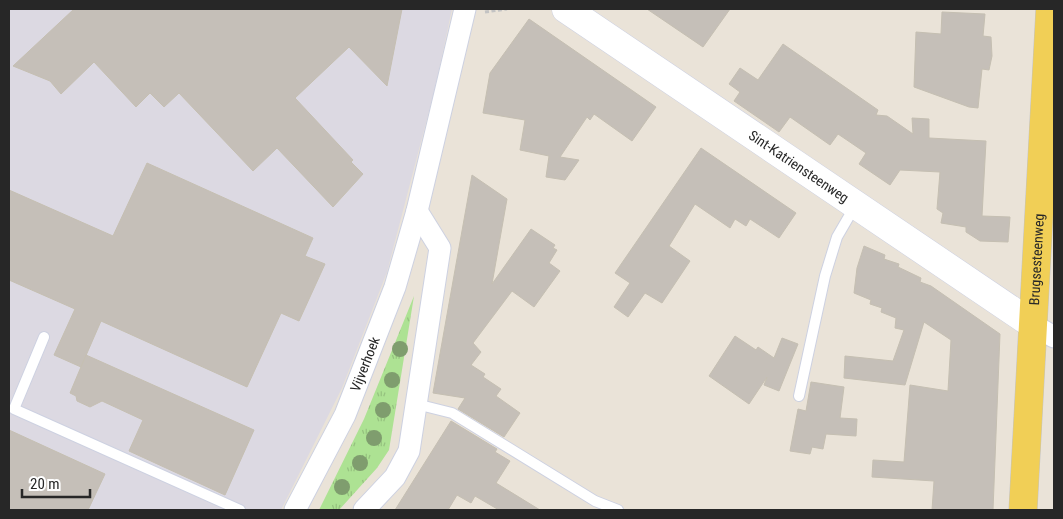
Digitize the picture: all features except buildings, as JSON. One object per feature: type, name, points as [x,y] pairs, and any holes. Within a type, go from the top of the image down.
[{"type":"main road","name":"Brugsesteenweg","points":[[1023,510],[1043,330],[1050,9]]},
{"type":"street","name":"Vijverhoek","points":[[295,510],[345,415],[395,287],[417,211],[465,9]]},
{"type":"street","name":"Sint-Katriensteenweg","points":[[566,9],[1043,330]]},
{"type":"street","points":[[364,510],[395,477],[409,451],[440,248],[417,211]]},
{"type":"lane","points":[[799,396],[824,276],[837,237],[855,205]]},
{"type":"lane","points":[[44,337],[14,409],[240,510]]},
{"type":"lane","points":[[416,404],[452,413],[595,501],[618,510]]},
{"type":"shaded area","points":[[9,9],[452,9],[435,88],[387,272],[342,388],[281,510],[9,510]]},
{"type":"green space","points":[[414,296],[389,450],[377,468],[339,510],[319,510],[364,419]]}]
